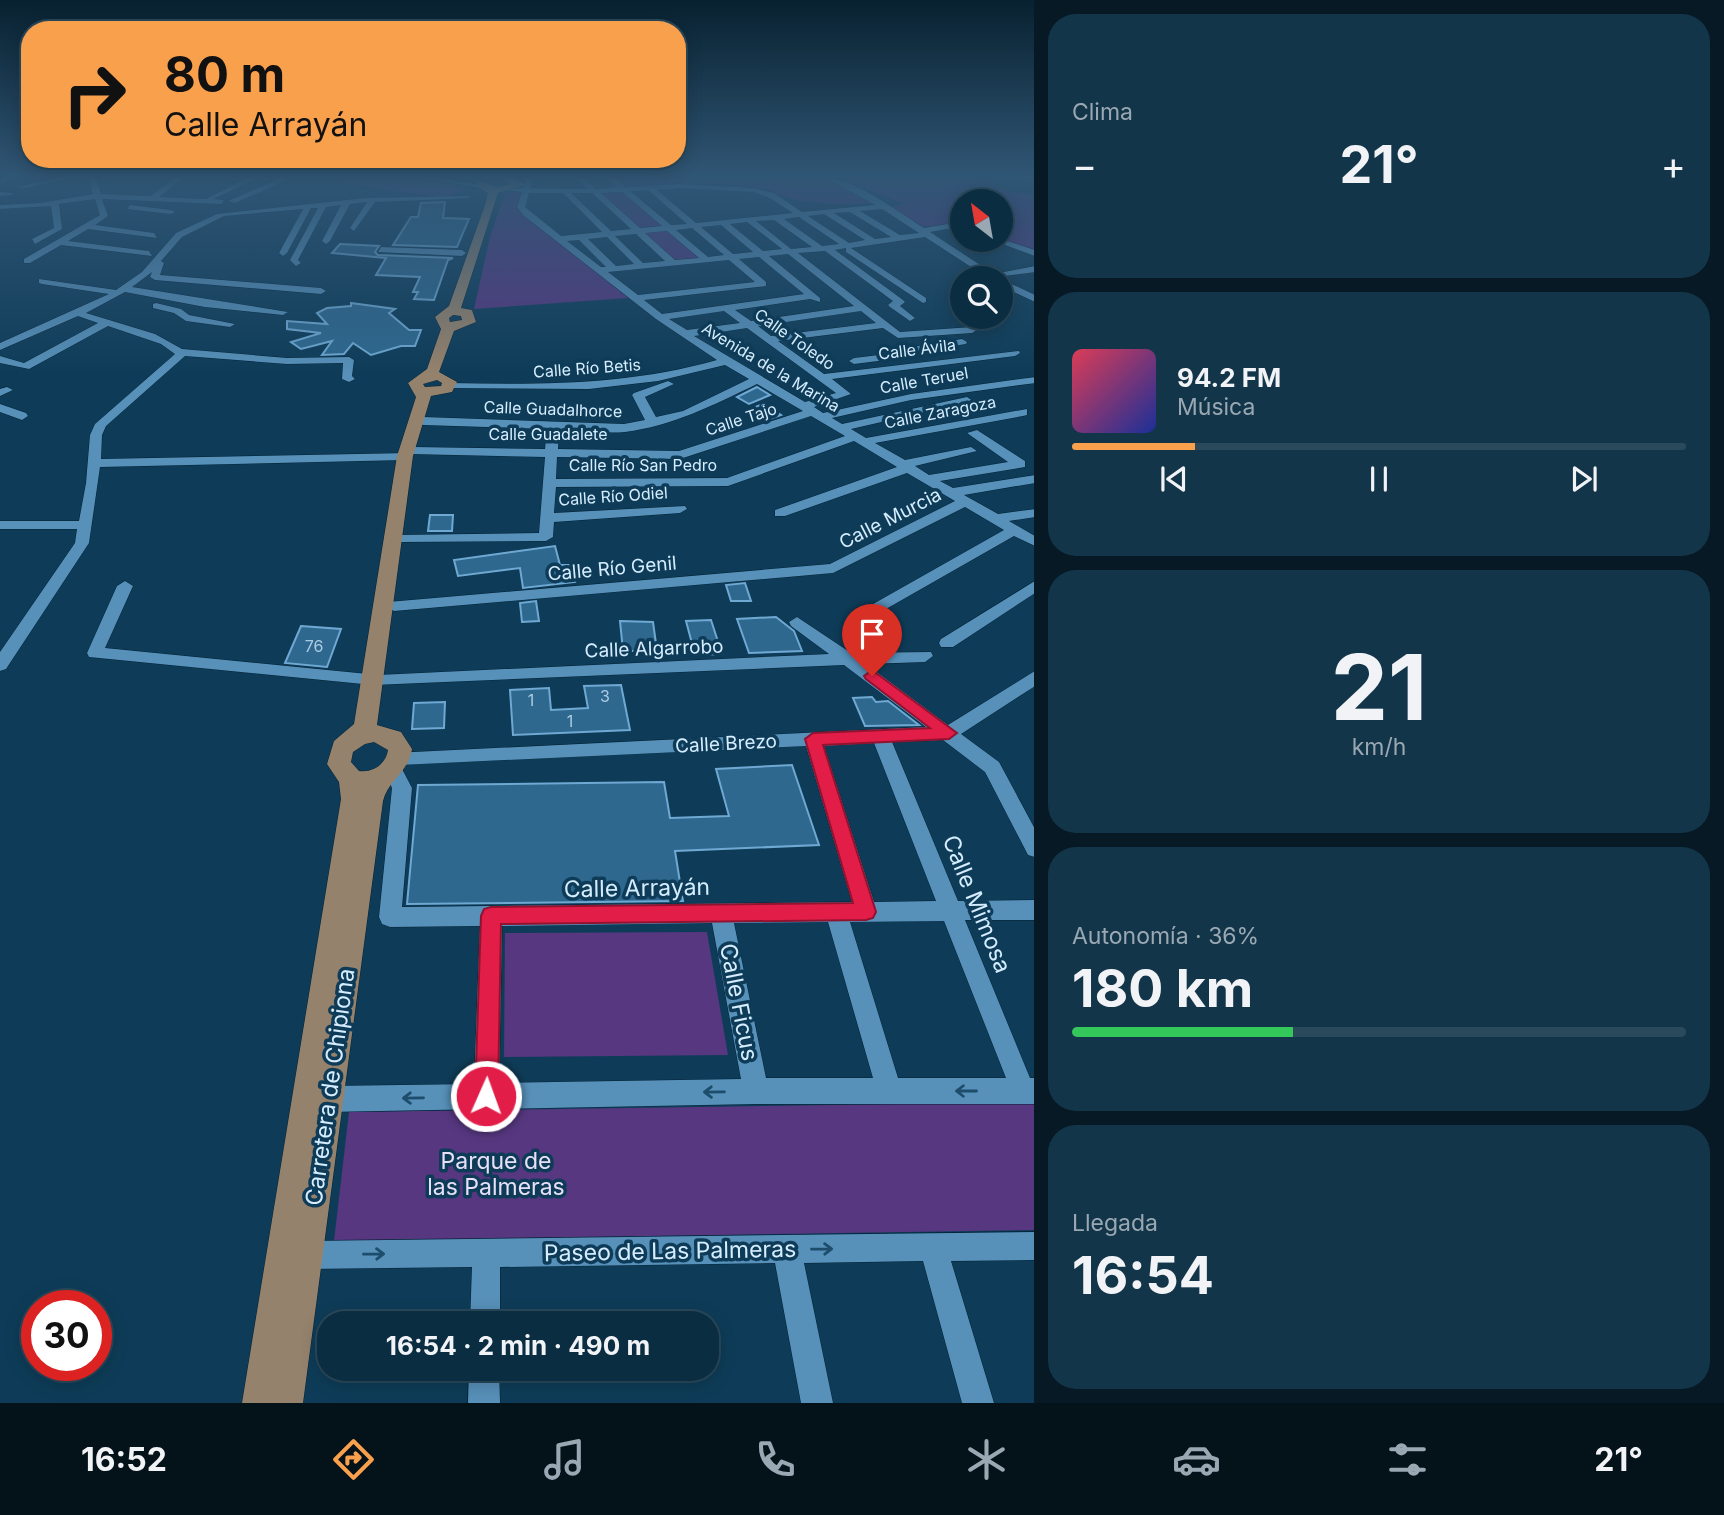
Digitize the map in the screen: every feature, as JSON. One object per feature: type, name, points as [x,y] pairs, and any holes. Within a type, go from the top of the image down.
[{"type":"main road","points":[[458,312],[455,308],[476,243]]},
{"type":"main road","points":[[458,312],[490,243]]},
{"type":"main road","points":[[458,312],[469,314],[469,322],[454,327],[441,322],[443,315],[458,312]]},
{"type":"main road","points":[[370,735],[365,726],[394,607],[410,453],[454,327]]},
{"type":"main road","points":[[378,679],[410,453],[424,397],[435,384]]},
{"type":"main road","points":[[370,735],[397,743],[393,768],[364,781],[350,777],[341,769],[338,758],[342,748],[370,735]]},
{"type":"main road","name":"Carretera de Chipiona","points":[[283,1403],[370,800],[374,786],[393,768]]},
{"type":"main road","name":"Carretera de Chipiona","points":[[262,1403],[354,799],[350,777]]},
{"type":"street","points":[[25,257],[38,254],[57,243]]},
{"type":"street","points":[[68,243],[151,258],[159,263],[155,277],[321,290]]},
{"type":"street","points":[[169,243],[151,258],[145,274],[119,298],[177,311],[186,318],[230,324]]},
{"type":"street","points":[[283,253],[288,243]]},
{"type":"street","points":[[296,263],[294,260],[303,243]]},
{"type":"street","name":"Avenida de la Marina","points":[[566,243],[660,317],[725,361],[1034,542]]},
{"type":"street","points":[[588,243],[614,269]]},
{"type":"street","points":[[618,243],[641,266]]},
{"type":"street","points":[[652,243],[673,263]]},
{"type":"street","points":[[667,243],[687,262]]},
{"type":"street","points":[[687,243],[707,260]]},
{"type":"street","points":[[637,298],[763,284],[718,243]]},
{"type":"street","points":[[660,317],[816,299],[751,243]]},
{"type":"street","points":[[782,243],[895,333]]},
{"type":"street","points":[[817,243],[900,302],[893,305],[909,318]]},
{"type":"street","points":[[842,243],[923,300]]},
{"type":"street","points":[[600,270],[864,243]]},
{"type":"street","points":[[942,243],[975,266]]},
{"type":"street","points":[[1013,246],[1034,253]]},
{"type":"street","points":[[381,250],[461,256],[464,249],[474,249]]},
{"type":"street","points":[[1013,274],[1034,269]]},
{"type":"street","points":[[1023,272],[1034,277]]},
{"type":"street","points":[[42,281],[283,312]]},
{"type":"street","points":[[1013,289],[1034,285]]},
{"type":"street","points":[[1013,289],[1034,299]]},
{"type":"street","name":"Calle Toledo","points":[[716,290],[747,325],[845,394],[812,412]]},
{"type":"street","points":[[0,347],[125,291]]},
{"type":"street","points":[[267,310],[279,299]]},
{"type":"street","points":[[684,334],[862,307]]},
{"type":"street","points":[[78,313],[104,324],[153,336],[173,345],[180,352],[287,361],[349,360],[346,377],[349,379]]},
{"type":"street","points":[[0,359],[25,367],[104,324]]},
{"type":"street","points":[[768,339],[885,325]]},
{"type":"street","points":[[779,348],[895,333],[973,335],[909,350],[910,354],[809,367]]},
{"type":"street","points":[[0,665],[82,543],[96,435],[102,424],[180,352]]},
{"type":"street","name":"Calle Ávila","points":[[823,377],[1015,353]]},
{"type":"street","name":"Calle Río Betis","points":[[435,384],[583,388],[682,373],[725,361]]},
{"type":"street","points":[[653,424],[638,395],[687,377],[682,373]]},
{"type":"street","name":"Calle Guadalhorce","points":[[423,421],[624,428],[653,424],[705,407],[756,380]]},
{"type":"street","name":"Calle Teruel","points":[[812,412],[1034,380]]},
{"type":"street","points":[[838,428],[967,401]]},
{"type":"street","points":[[0,408],[22,416]]},
{"type":"street","name":"Calle Tajo","points":[[680,455],[812,412]]},
{"type":"street","name":"Calle Zaragoza","points":[[858,439],[1023,412]]},
{"type":"street","points":[[401,538],[546,537],[553,424]]},
{"type":"street","points":[[926,479],[1020,464],[973,433]]},
{"type":"street","name":"Calle Río San Pedro","points":[[551,483],[728,481],[858,439]]},
{"type":"street","name":"Calle Guadalete","points":[[94,463],[552,451],[680,455]]},
{"type":"street","points":[[780,513],[905,467],[971,451]]},
{"type":"street","points":[[950,493],[1034,479]]},
{"type":"street","name":"Calle Murcia","points":[[833,568],[965,501]]},
{"type":"street","name":"Calle Río Odiel","points":[[548,518],[680,509]]},
{"type":"street","points":[[995,519],[1034,513]]},
{"type":"street","points":[[0,525],[86,525]]},
{"type":"street","points":[[872,612],[1014,530]]},
{"type":"street","name":"Calle Río Genil","points":[[394,607],[833,568]]},
{"type":"street","name":"Calle Algarrobo","points":[[125,586],[95,653],[378,679],[925,656]]},
{"type":"street","points":[[947,643],[1034,586]]},
{"type":"street","points":[[797,622],[992,767],[1028,819],[1034,849]]},
{"type":"street","points":[[949,733],[1034,677]]},
{"type":"street","name":"Calle Brezo","points":[[393,768],[813,739],[949,733]]},
{"type":"street","name":"Calle Mimosa","points":[[881,737],[1029,1091]]},
{"type":"street","points":[[813,739],[866,912]]},
{"type":"street","name":"Calle Arrayán","points":[[393,768],[402,788],[390,917],[1034,910]]},
{"type":"street","points":[[836,912],[889,1091]]},
{"type":"street","name":"Calle Ficus","points":[[721,913],[756,1091]]},
{"type":"street","points":[[486,1096],[491,916]]},
{"type":"street","points":[[328,1099],[756,1091],[1029,1091]]},
{"type":"street","name":"Paseo de Las Palmeras","points":[[306,1255],[1034,1246]]},
{"type":"street","points":[[933,1248],[978,1403]]},
{"type":"street","points":[[787,1250],[817,1403]]},
{"type":"street","points":[[485,1311],[486,1253]]},
{"type":"street","points":[[484,1381],[484,1403]]},
{"type":"green space","points":[[489,243],[561,243],[628,298],[474,309]]},
{"type":"green space","points":[[652,243],[687,243],[707,260],[673,263]]},
{"type":"green space","points":[[1013,243],[1034,243],[1034,250],[1013,244]]},
{"type":"green space","points":[[707,932],[728,1055],[504,1057],[505,933]]},
{"type":"green space","name":"Parque de las Palmeras","points":[[1034,1102],[1034,1230],[334,1241],[349,1112]]},
{"type":"building","points":[[394,243],[459,243],[457,247]]},
{"type":"building","points":[[340,244],[379,246],[375,252],[378,255],[453,258],[448,260],[434,300],[414,299],[418,292],[413,292],[420,277],[376,275],[386,258],[332,253]]},
{"type":"building","points":[[351,303],[395,309],[389,313],[409,330],[421,330],[415,346],[401,346],[371,355],[353,343],[344,354],[322,355],[332,341],[301,349],[291,342],[321,333],[287,329],[287,321],[327,324],[317,313],[327,308],[351,306]]},
{"type":"building","points":[[757,387],[770,395],[749,404],[737,397]]},
{"type":"building","points":[[763,404],[781,415],[767,420],[750,409]]},
{"type":"building","points":[[430,515],[453,515],[452,531],[428,531]]},
{"type":"building","points":[[555,546],[560,565],[570,565],[575,582],[523,588],[520,568],[458,576],[454,560]]},
{"type":"building","points":[[745,583],[751,601],[731,601],[726,585]]},
{"type":"building","points":[[536,601],[539,621],[522,622],[520,603]]},
{"type":"building","points":[[776,617],[794,631],[802,651],[749,653],[737,619]]},
{"type":"building","points":[[711,620],[722,654],[695,655],[686,621]]},
{"type":"building","points":[[620,621],[653,622],[657,651],[623,651]]},
{"type":"building","points":[[301,626],[341,629],[327,667],[285,663]]},
{"type":"building","points":[[621,685],[630,730],[513,735],[510,690],[549,688],[551,710],[588,708],[584,686]]},
{"type":"building","points":[[872,697],[876,702],[888,701],[919,725],[865,726],[853,698]]},
{"type":"building","points":[[445,702],[444,728],[412,729],[414,703]]},
{"type":"building","points":[[792,765],[819,845],[675,851],[683,901],[407,904],[418,785],[664,782],[670,818],[729,816],[716,769]]},
{"type":"route","points":[[486,1096],[491,916],[866,912],[813,739],[949,733],[872,676]]}]
